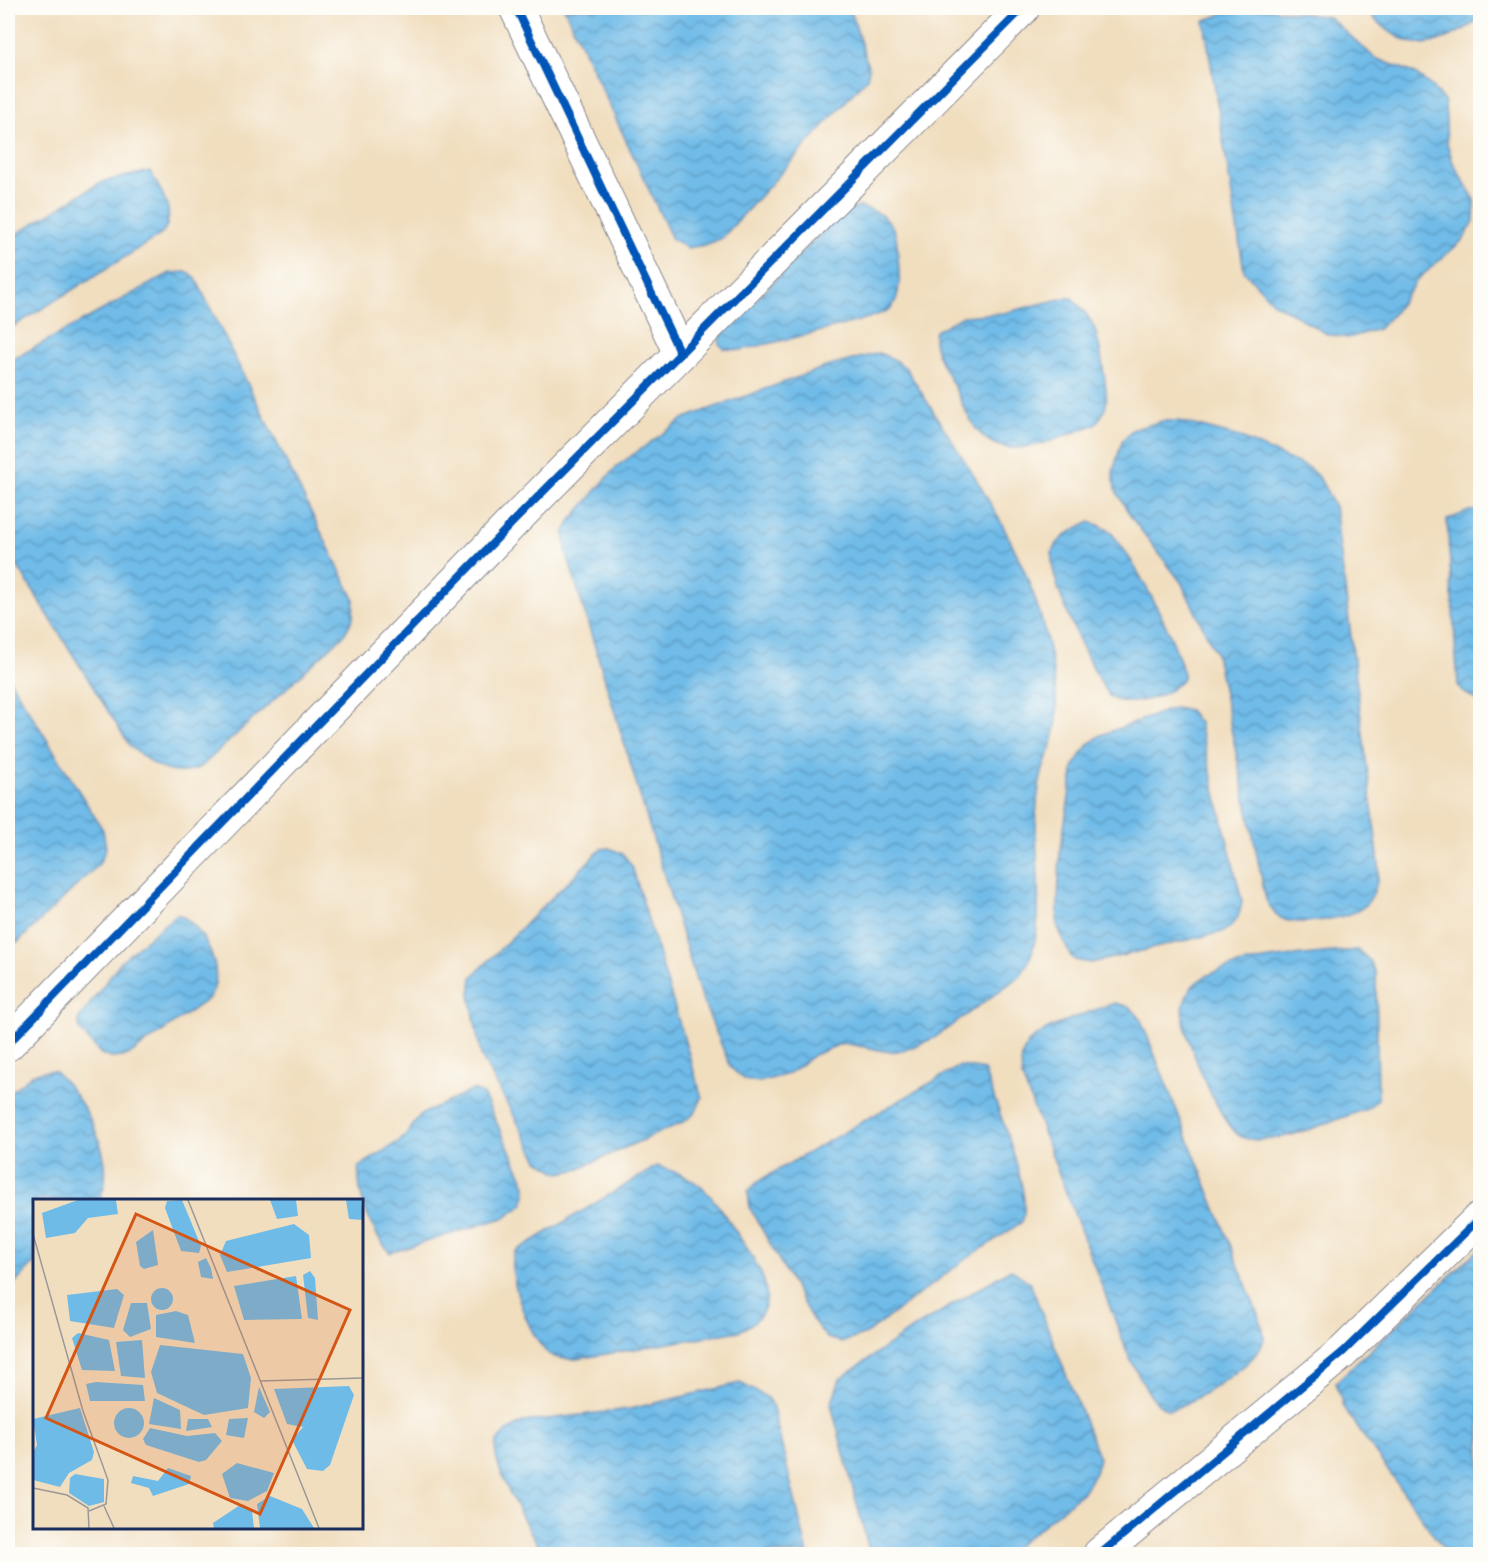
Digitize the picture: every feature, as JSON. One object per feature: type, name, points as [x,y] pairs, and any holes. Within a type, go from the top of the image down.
[{"type":"street","points":[[516,8],[680,353]]},
{"type":"street","points":[[8,1044],[513,522],[1023,8]]},
{"type":"street","points":[[1100,1554],[1343,1352],[1480,1218]]},
{"type":"water","points":[[564,8],[850,8],[869,69],[867,78],[722,238],[705,245],[687,248],[672,239]]},
{"type":"water","points":[[1266,8],[1329,17],[1375,58],[1414,73],[1431,86],[1445,102],[1447,143],[1453,163],[1475,200],[1474,221],[1464,239],[1417,280],[1393,314],[1378,329],[1348,338],[1327,334],[1272,302],[1244,271],[1204,21],[1224,13]]},
{"type":"water","points":[[1363,8],[1480,8],[1480,20],[1446,38],[1432,43],[1419,44],[1406,41],[1394,34]]},
{"type":"water","points":[[150,171],[163,194],[168,210],[167,226],[162,234],[8,330],[8,239],[101,182]]},
{"type":"water","points":[[860,207],[881,215],[894,230],[899,286],[891,308],[883,313],[845,325],[741,350],[725,349],[719,344],[720,336],[841,213]]},
{"type":"water","points":[[188,272],[195,277],[354,599],[353,618],[344,635],[203,765],[192,770],[173,772],[147,760],[130,746],[8,551],[8,362],[170,273]]},
{"type":"water","points":[[1072,298],[1093,325],[1106,388],[1106,404],[1103,413],[1094,425],[1034,446],[1004,447],[990,442],[978,431],[965,410],[940,359],[935,345],[935,331],[963,316],[1004,313]]},
{"type":"water","points":[[878,353],[906,368],[983,490],[1025,572],[1041,616],[1052,662],[1057,720],[1037,800],[1038,906],[1034,945],[1028,963],[1019,977],[934,1038],[905,1050],[890,1052],[843,1043],[814,1055],[788,1074],[759,1082],[744,1079],[731,1068],[700,994],[566,551],[564,534],[571,520],[617,466],[685,418],[826,367]]},
{"type":"water","points":[[1162,421],[1179,421],[1236,436],[1309,468],[1320,479],[1335,507],[1379,864],[1374,893],[1357,911],[1339,917],[1297,922],[1278,916],[1266,900],[1216,654],[1181,582],[1131,517],[1115,489],[1113,472],[1122,441],[1132,430]]},
{"type":"water","points":[[1480,510],[1480,702],[1463,692],[1458,685],[1447,520],[1469,511]]},
{"type":"water","points":[[1089,522],[1106,529],[1119,542],[1142,579],[1175,647],[1183,678],[1169,691],[1150,699],[1130,702],[1111,698],[1083,649],[1063,602],[1052,562],[1053,550],[1073,530]]},
{"type":"water","points":[[8,677],[103,830],[106,848],[99,864],[18,942],[8,945]]},
{"type":"water","points":[[1174,708],[1189,710],[1199,723],[1242,901],[1238,915],[1231,927],[1222,932],[1091,963],[1075,960],[1070,955],[1057,925],[1060,853],[1074,766],[1088,745],[1101,735]]},
{"type":"water","points":[[609,848],[623,854],[632,866],[702,1098],[695,1113],[683,1122],[575,1170],[559,1173],[538,1160],[481,1056],[470,994],[472,977],[601,849]]},
{"type":"water","points":[[177,914],[187,919],[196,928],[210,951],[216,977],[214,989],[208,999],[132,1053],[111,1058],[101,1054],[80,1030],[78,1020],[122,960]]},
{"type":"water","points":[[1358,950],[1370,961],[1376,975],[1378,1099],[1367,1109],[1306,1131],[1257,1140],[1239,1135],[1216,1103],[1189,1042],[1183,1011],[1191,988],[1212,973],[1230,967],[1275,958]]},
{"type":"water","points":[[1115,1003],[1130,1007],[1140,1018],[1264,1334],[1263,1342],[1256,1354],[1235,1373],[1206,1392],[1169,1410],[1150,1394],[1129,1357],[1022,1077],[1023,1053],[1033,1039],[1068,1020]]},
{"type":"water","points":[[960,1066],[984,1070],[1018,1170],[1023,1191],[1022,1222],[962,1262],[866,1334],[843,1342],[827,1338],[812,1319],[750,1208],[748,1191],[760,1180]]},
{"type":"water","points":[[54,1071],[65,1082],[87,1114],[102,1150],[105,1169],[104,1185],[98,1199],[33,1199],[33,1265],[8,1290],[8,1094],[33,1074]]},
{"type":"water","points":[[473,1090],[483,1094],[526,1185],[526,1195],[523,1205],[506,1217],[390,1253],[377,1235],[367,1213],[360,1189],[359,1167],[404,1138],[420,1115]]},
{"type":"water","points":[[657,1166],[694,1182],[710,1195],[719,1207],[760,1271],[765,1284],[766,1298],[763,1310],[755,1321],[739,1331],[577,1359],[552,1356],[534,1335],[521,1305],[513,1273],[516,1251]]},
{"type":"water","points":[[1480,1248],[1480,1554],[1447,1554],[1343,1407],[1336,1382]]},
{"type":"water","points":[[1011,1269],[1030,1283],[1099,1458],[1095,1473],[1082,1493],[1007,1554],[870,1554],[831,1404],[840,1379],[908,1332]]},
{"type":"water","points":[[740,1383],[768,1398],[772,1405],[808,1554],[543,1554],[512,1498],[498,1464],[495,1451],[497,1442],[505,1433],[523,1422],[630,1409]]},
{"type":"cycle path","points":[[516,8],[680,353]]},
{"type":"cycle path","points":[[8,1044],[513,522],[1023,8]]},
{"type":"cycle path","points":[[1100,1554],[1343,1352],[1480,1218]]}]
